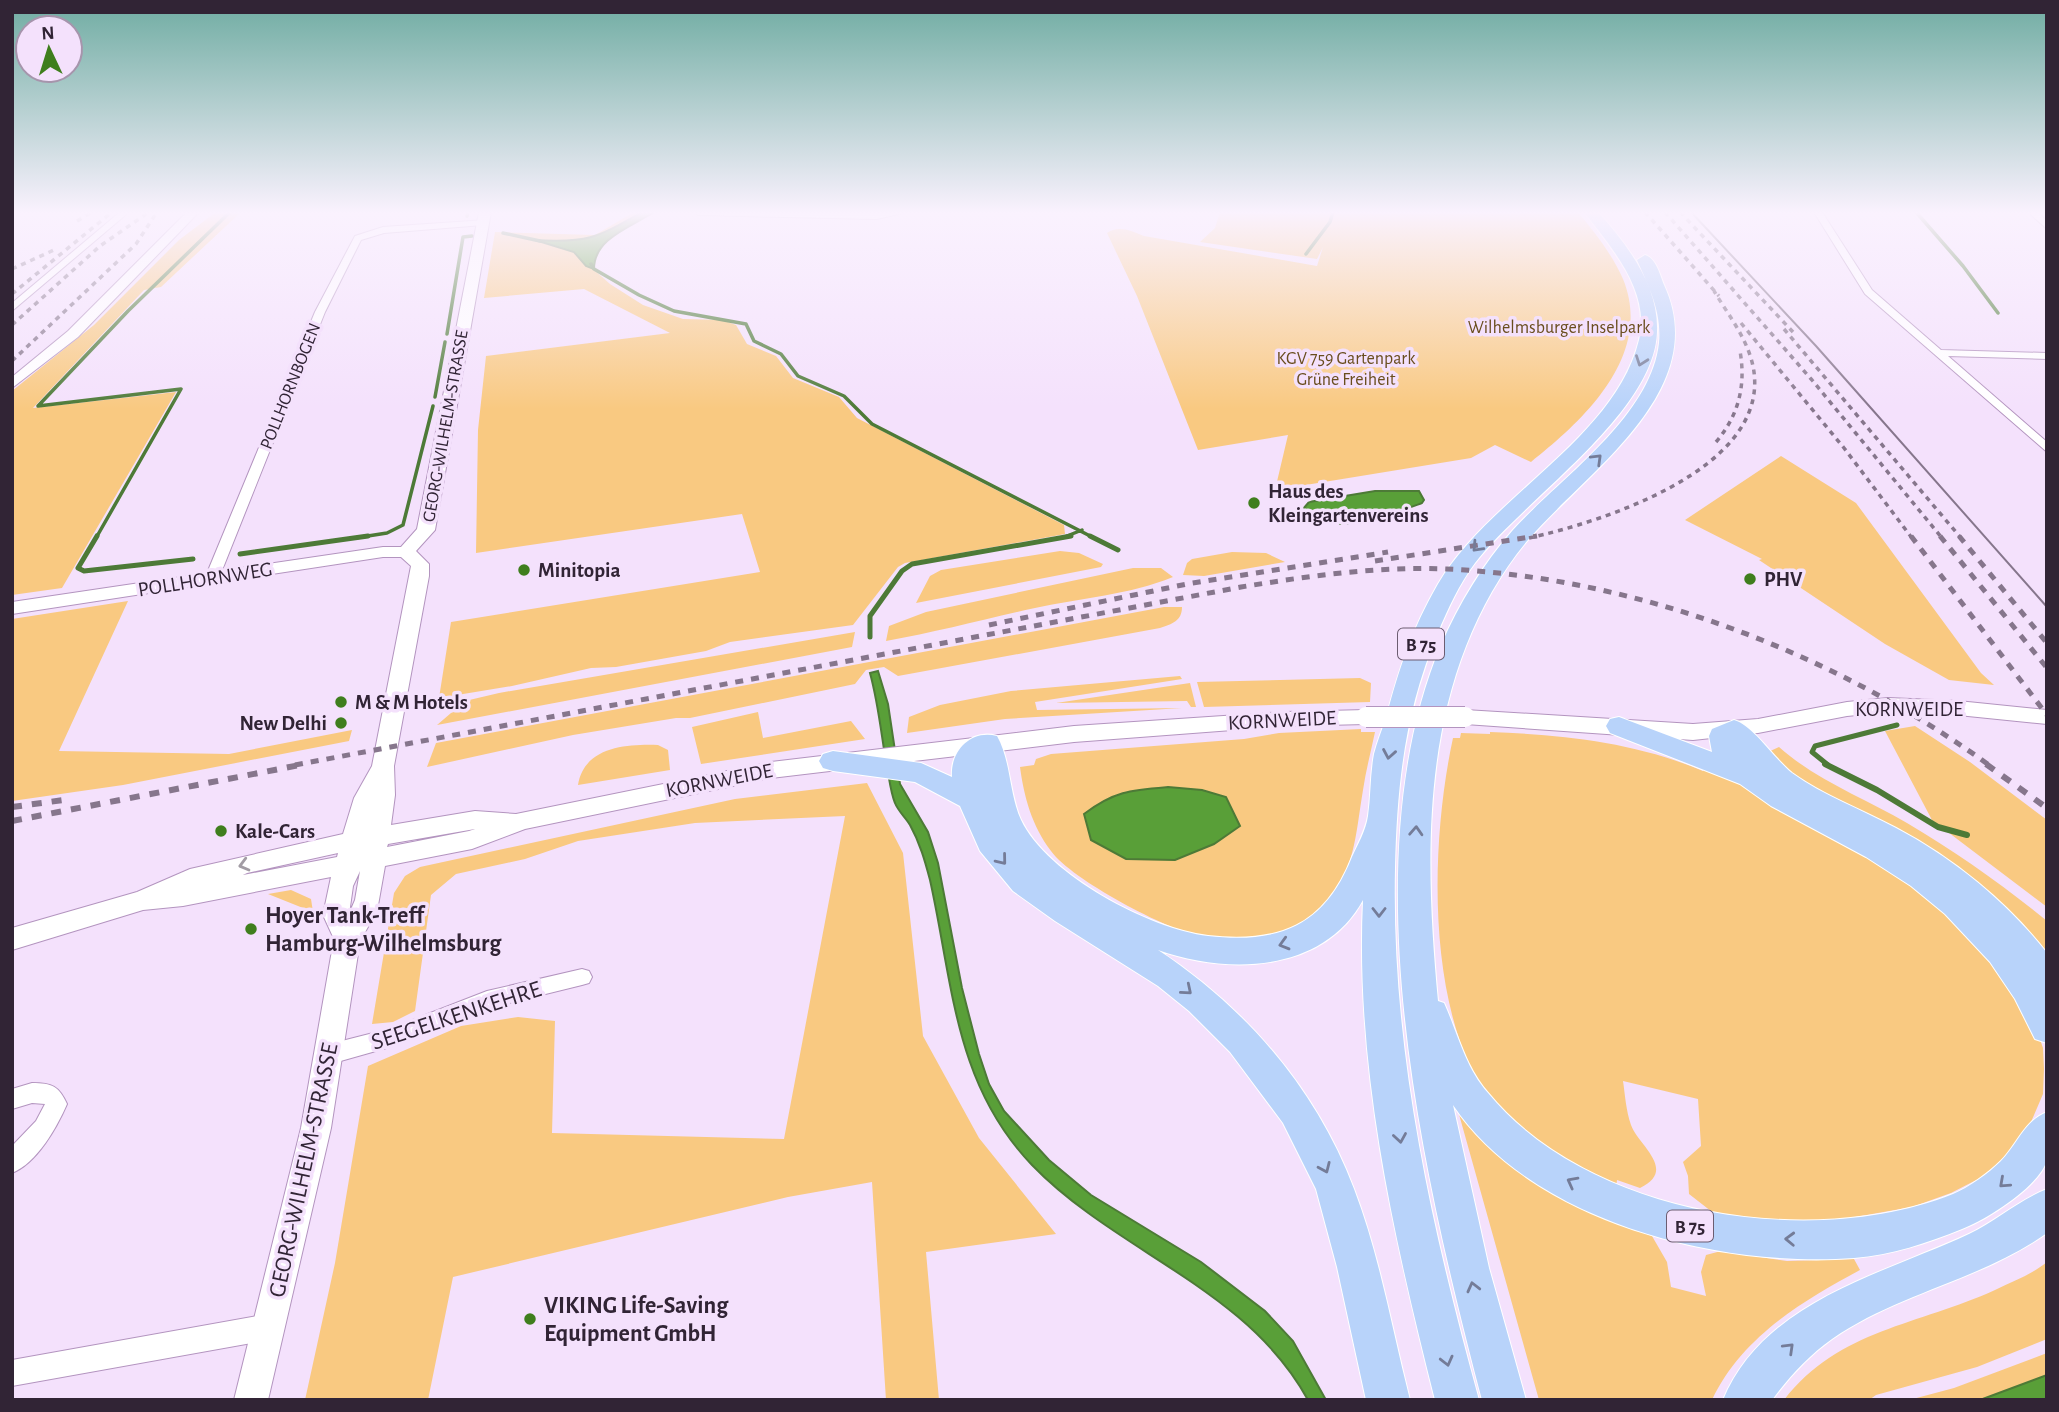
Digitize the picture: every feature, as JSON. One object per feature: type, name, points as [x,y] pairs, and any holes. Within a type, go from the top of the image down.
[{"type":"highway","name":"B 75","points":[[1457,1400],[1416,1232],[1386,1046],[1379,964],[1378,876],[1388,753],[1412,665],[1443,594],[1467,558],[1523,497],[1611,413],[1631,385],[1643,361],[1648,336],[1643,295],[1636,278]]},
{"type":"highway","name":"B 75","points":[[1504,1400],[1460,1235],[1437,1128],[1426,1059],[1417,973],[1414,909],[1416,828],[1428,728],[1447,663],[1474,601],[1498,562],[1548,506],[1634,420],[1649,399],[1660,375],[1667,332],[1663,296],[1656,278]]},
{"type":"highway","points":[[1619,726],[1752,779]]},
{"type":"highway","points":[[2047,978],[2010,933],[1952,881],[1902,845],[1784,781],[1755,756],[1734,729],[1724,734],[1721,741],[1733,761],[1752,779],[1801,811],[1902,864],[1938,890],[2003,954],[2032,994],[2047,1028]]},
{"type":"highway","points":[[1382,820],[1353,889],[1329,922],[1293,942],[1266,949],[1211,951],[1186,946],[1122,923],[1041,867],[1019,842],[1004,815],[988,743],[973,750],[967,758],[972,800],[990,845],[1017,878],[1056,907],[1175,979],[1223,1020],[1250,1049],[1288,1102],[1315,1144],[1334,1187],[1348,1232],[1388,1400]]},
{"type":"highway","points":[[833,761],[902,761],[972,800]]},
{"type":"highway","name":"B 75","points":[[1417,973],[1444,1051],[1467,1096],[1483,1116],[1527,1154],[1558,1174],[1628,1208],[1669,1221],[1753,1237],[1788,1239],[1836,1239],[1920,1228],[1959,1213],[1993,1193],[2023,1166],[2047,1130]]},
{"type":"highway","points":[[1745,1400],[1761,1378],[1802,1335],[1872,1296],[1976,1252],[2010,1234],[2047,1208]]},
{"type":"main road","points":[[12,384],[73,334],[128,278]]},
{"type":"main road","name":"GEORG-WILHELM-STRASSE","points":[[251,1400],[316,1128],[347,939],[364,911],[384,795],[383,766],[421,569],[415,556],[402,551],[426,530],[472,278]]},
{"type":"main road","name":"POLLHORNWEG","points":[[12,608],[402,551]]},
{"type":"main road","name":"KORNWEIDE","points":[[902,761],[988,743],[1145,728],[1285,719],[1465,717],[1674,731],[1734,729],[1846,709],[1888,705],[1947,707],[2047,717]]},
{"type":"main road","name":"KORNWEIDE","points":[[12,939],[143,900],[183,896],[349,852],[376,847],[472,839],[522,821],[724,778],[833,761]]},
{"type":"main road","name":"GEORG-WILHELM-STRASSE","points":[[347,939],[336,915],[349,852],[365,798],[383,766]]},
{"type":"street","points":[[12,308],[47,278]]},
{"type":"street","name":"POLLHORNBOGEN","points":[[212,578],[320,312],[338,278]]},
{"type":"street","points":[[1859,278],[1868,292],[2047,448]]},
{"type":"street","points":[[1938,353],[2047,356]]},
{"type":"street","name":"SEEGELKENKEHRE","points":[[330,1054],[410,1031],[487,1000],[582,977]]},
{"type":"street","points":[[12,1099],[41,1093],[53,1097],[56,1104],[44,1128],[12,1162]]},
{"type":"street","points":[[12,1373],[269,1327]]},
{"type":"green space","points":[[141,278],[171,278],[161,287],[144,290],[33,408],[176,392],[62,588],[12,595],[12,391],[94,325]]},
{"type":"green space","points":[[487,278],[603,278],[643,305],[683,319],[722,320],[736,325],[747,344],[776,356],[793,378],[839,397],[857,418],[1064,525],[1065,534],[905,563],[898,567],[853,625],[730,642],[706,651],[616,667],[591,668],[512,686],[439,698],[451,622],[760,572],[742,514],[476,553],[478,430],[486,356],[670,333],[584,289],[484,298]]},
{"type":"green space","points":[[1128,278],[1623,278],[1630,307],[1629,334],[1609,383],[1592,406],[1531,462],[1495,445],[1471,458],[1275,490],[1288,435],[1198,450]]},
{"type":"green space","points":[[1781,456],[1856,503],[1981,673],[1994,685],[1949,680],[1885,644],[1759,560],[1762,559],[1685,520]]},
{"type":"green space","points":[[1060,551],[1079,553],[1103,564],[1101,567],[916,603],[930,576],[941,570]]},
{"type":"green space","points":[[1232,552],[1266,553],[1285,562],[1204,576],[1183,575],[1187,563],[1192,559]]},
{"type":"green space","points":[[1133,568],[1161,568],[1173,577],[1122,592],[886,641],[889,626],[926,612]]},
{"type":"green space","points":[[128,601],[59,751],[229,754],[352,730],[349,741],[123,785],[12,801],[12,619]]},
{"type":"green space","points":[[1164,607],[1182,607],[1182,612],[1176,621],[1160,628],[898,676],[884,667],[866,670],[855,684],[690,718],[573,735],[427,767],[436,743]]},
{"type":"green space","points":[[855,632],[852,647],[437,725],[465,701],[499,693]]},
{"type":"green space","points":[[1180,676],[1182,679],[1035,702],[1037,710],[1182,708],[1005,719],[907,733],[909,717],[940,705],[1011,691]]},
{"type":"green space","points":[[1360,678],[1371,683],[1370,702],[1204,707],[1197,682]]},
{"type":"green space","points":[[1190,683],[1196,707],[1191,707],[1187,701],[1056,703]]},
{"type":"green space","points":[[758,712],[763,738],[851,721],[865,739],[701,764],[692,727]]},
{"type":"green space","points":[[1915,726],[1970,762],[2047,820],[2047,907],[1932,820],[1885,731]]},
{"type":"green space","points":[[1361,729],[1361,732],[1375,732],[1352,852],[1342,880],[1322,908],[1311,918],[1283,932],[1249,939],[1202,937],[1167,925],[1121,902],[1079,876],[1051,851],[1039,832],[1027,800],[1020,767],[1034,765],[1036,759],[1051,754],[1244,739],[1279,733]]},
{"type":"green space","points":[[1490,732],[1598,742],[1651,753],[1703,771],[1707,764],[1862,847],[1979,936],[2034,1022],[2043,1048],[2043,1094],[2031,1122],[2012,1150],[1986,1175],[1951,1193],[1912,1207],[1821,1223],[1767,1222],[1716,1215],[1689,1194],[1688,1176],[1683,1162],[1701,1146],[1698,1099],[1623,1081],[1631,1125],[1656,1165],[1656,1173],[1651,1181],[1640,1188],[1617,1180],[1616,1188],[1564,1165],[1540,1149],[1493,1105],[1471,1068],[1455,1025],[1444,978],[1438,877],[1445,781],[1453,738],[1460,738],[1461,733]]},
{"type":"green space","points":[[633,745],[658,745],[668,750],[670,770],[578,785],[582,772],[589,763],[608,750]]},
{"type":"green space","points":[[1779,747],[1824,779],[1943,845],[2047,921],[2047,965],[1802,785],[1766,753]]},
{"type":"green space","points":[[867,783],[903,853],[923,1036],[979,1138],[1056,1234],[926,1252],[939,1400],[886,1400],[872,1182],[788,1197],[453,1277],[428,1400],[305,1400],[335,1263],[368,1066],[461,1026],[518,1017],[555,1021],[552,1133],[784,1139],[845,816],[695,823],[578,841],[525,859],[456,874],[431,895],[415,1011],[393,1022],[372,1024],[394,893],[405,876],[420,867],[735,799]]},
{"type":"green space","points":[[291,890],[311,899],[313,912],[268,894]]},
{"type":"green space","points":[[1455,1100],[1558,1195],[1599,1216],[1652,1236],[1667,1262],[1671,1287],[1706,1296],[1701,1272],[1706,1255],[1721,1251],[1787,1261],[1854,1259],[1860,1270],[1795,1308],[1775,1323],[1739,1358],[1712,1400],[1539,1400]]},
{"type":"green space","points":[[2047,1262],[2047,1339],[1977,1367],[1876,1395],[1869,1400],[1784,1400],[1806,1376],[1855,1343],[1995,1290]]},
{"type":"green space","points":[[2047,1353],[2047,1375],[1980,1400],[1909,1400],[1954,1388]]},
{"type":"shaded area","points":[[1375,491],[1419,491],[1424,500],[1378,518],[1344,524],[1315,520],[1303,509],[1309,502]]},
{"type":"shaded area","points":[[878,671],[888,704],[900,784],[928,832],[938,863],[962,988],[979,1054],[989,1084],[1004,1111],[1049,1160],[1091,1195],[1201,1262],[1265,1311],[1293,1341],[1326,1400],[1308,1400],[1282,1361],[1251,1328],[1216,1300],[1066,1196],[1032,1165],[1006,1134],[986,1101],[960,1031],[926,866],[914,832],[896,806],[892,793],[870,673]]},
{"type":"shaded area","points":[[1168,787],[1202,790],[1226,797],[1240,826],[1214,844],[1175,860],[1126,859],[1091,840],[1084,814],[1095,806],[1123,793]]},
{"type":"shaded area","points":[[2047,1375],[2047,1398],[2043,1400],[1980,1400]]},
{"type":"waterway","points":[[96,538],[181,389],[38,406],[162,278]]},
{"type":"waterway","points":[[447,334],[456,278]]},
{"type":"waterway","points":[[609,278],[674,311],[746,324],[754,341],[781,354],[798,376],[844,396],[872,424],[1080,531]]},
{"type":"waterway","points":[[1972,278],[1998,313]]},
{"type":"waterway","points":[[435,397],[445,342]]},
{"type":"waterway","points":[[366,536],[387,533],[403,525],[433,406]]},
{"type":"waterway","points":[[1064,537],[1080,531]]},
{"type":"waterway","points":[[1080,531],[1094,538]]},
{"type":"waterway","points":[[97,536],[78,568],[84,571],[193,559]]},
{"type":"waterway","points":[[240,554],[366,536]]},
{"type":"waterway","points":[[355,538],[366,536]]},
{"type":"waterway","points":[[1064,537],[1071,536]]},
{"type":"waterway","points":[[1090,536],[1094,538]]},
{"type":"waterway","points":[[870,637],[870,616],[902,571],[912,564],[1064,537]]},
{"type":"waterway","points":[[1094,538],[1118,550]]},
{"type":"waterway","points":[[1828,765],[1812,752],[1815,746],[1897,725]]},
{"type":"waterway","points":[[1825,764],[1877,790],[1938,827],[1967,835]]},
{"type":"tram line","points":[[1752,278],[2047,607]]},
{"type":"railway","points":[[12,294],[32,278]]},
{"type":"railway","points":[[12,325],[64,278]]},
{"type":"railway","points":[[12,361],[100,278]]},
{"type":"railway","points":[[1703,278],[1719,296]]},
{"type":"railway","points":[[1723,278],[1812,380],[1942,538]]},
{"type":"railway","points":[[1742,278],[1793,332]]},
{"type":"railway","points":[[1536,536],[1596,519],[1673,486],[1708,463],[1734,437],[1751,407],[1754,372],[1744,340],[1714,291]]},
{"type":"railway","points":[[1741,323],[1844,448],[1912,538]]},
{"type":"railway","points":[[1784,329],[1961,538]]},
{"type":"railway","points":[[1716,442],[1730,421],[1739,399],[1742,376],[1740,351]]},
{"type":"railway","points":[[1375,561],[1536,536]]},
{"type":"railway","points":[[1529,538],[1536,536]]},
{"type":"railway","points":[[1911,536],[2047,715]]},
{"type":"railway","points":[[1940,536],[2047,668]]},
{"type":"railway","points":[[1959,536],[2047,643]]},
{"type":"railway","points":[[989,625],[1187,584],[1388,552]]},
{"type":"railway","points":[[295,765],[1241,587],[1344,573],[1421,568],[1519,575],[1590,588],[1662,605],[1732,628],[1800,656],[1866,688],[1989,765]]},
{"type":"railway","points":[[12,821],[305,764]]},
{"type":"railway","points":[[1986,764],[2047,808]]},
{"type":"railway","points":[[12,807],[71,799]]},
{"type":"place","name":"Haus des Kleingartenvereins","points":[[1254,503]]},
{"type":"place","name":"Minitopia","points":[[524,570]]},
{"type":"place","name":"PHV","points":[[1750,579]]},
{"type":"place","name":"M & M Hotels","points":[[341,702]]},
{"type":"place","name":"New Delhi","points":[[341,723]]},
{"type":"place","name":"Kale-Cars","points":[[221,831]]},
{"type":"place","name":"Hoyer Tank-Treff Hamburg-Wilhelmsburg","points":[[251,929]]},
{"type":"place","name":"VIKING Life-Saving Equipment GmbH","points":[[530,1319]]},
{"type":"park label","name":"Wilhelmsburger Inselpark","points":[[1559,327]]},
{"type":"park label","name":"KGV 759 Gartenpark Grüne Freiheit","points":[[1346,368]]}]
